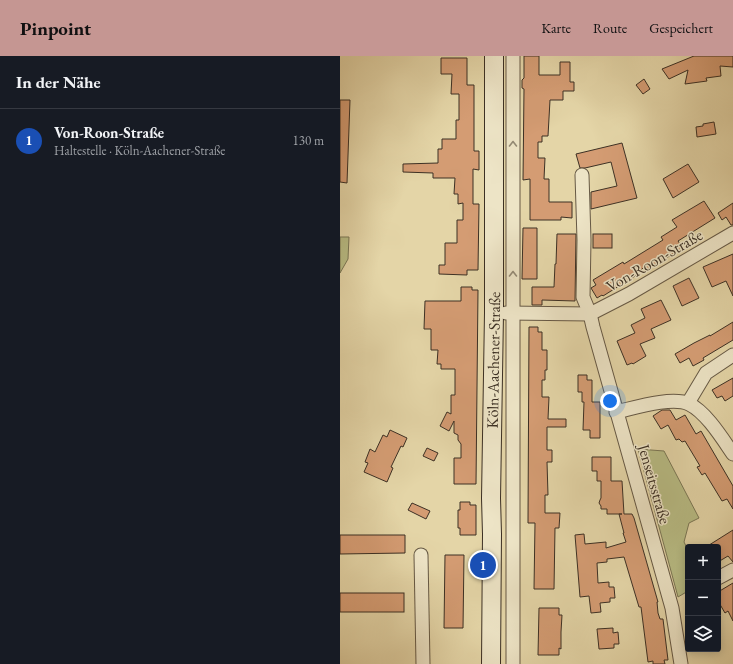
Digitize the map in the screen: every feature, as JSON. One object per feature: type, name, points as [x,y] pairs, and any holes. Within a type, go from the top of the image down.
[{"type":"main road","name":"Köln-Aachener-Straße","points":[[491,664],[491,498],[494,313],[494,56]]},
{"type":"street","name":"Köln-Aachener-Straße","points":[[513,56],[513,664]]},
{"type":"street","name":"Von-Roon-Straße","points":[[582,175],[584,240],[582,297],[590,314]]},
{"type":"street","name":"Von-Roon-Straße","points":[[494,313],[590,314],[629,294],[733,234]]},
{"type":"street","name":"Jenseitsstraße","points":[[590,314],[616,412],[672,608],[681,664]]},
{"type":"street","points":[[688,403],[706,373],[733,355]]},
{"type":"street","points":[[616,412],[643,405],[668,402],[688,403],[696,408],[709,421],[733,454]]},
{"type":"street","points":[[421,555],[423,664]]},
{"type":"street","points":[[721,576],[733,570]]},
{"type":"green space","points":[[340,237],[349,237],[348,259],[340,273]]},
{"type":"green space","points":[[638,449],[664,451],[699,518],[689,523],[684,542],[685,593],[678,597]]},
{"type":"building","points":[[524,56],[539,56],[539,75],[560,75],[560,62],[570,62],[570,82],[574,82],[574,91],[563,91],[563,100],[550,100],[548,136],[542,136],[542,142],[538,142],[538,158],[545,158],[544,179],[549,179],[549,202],[572,202],[572,218],[561,217],[561,220],[530,220],[530,179],[523,180],[524,89],[522,88],[522,80],[524,78]]},
{"type":"building","points":[[694,56],[733,56],[733,67],[720,66],[721,76],[706,78],[707,81],[685,84],[688,70],[669,79],[662,69]]},
{"type":"building","points":[[441,58],[467,58],[467,85],[474,85],[474,151],[479,151],[479,170],[473,169],[473,204],[479,204],[478,270],[467,270],[467,275],[439,274],[439,265],[445,265],[445,243],[457,243],[457,220],[463,220],[463,203],[458,204],[458,194],[454,194],[455,178],[433,178],[433,173],[403,172],[403,164],[438,163],[438,149],[442,149],[442,139],[456,139],[456,120],[459,120],[459,94],[451,94],[452,74],[441,74]]},
{"type":"building","points":[[644,79],[650,89],[643,94],[636,85]]},
{"type":"building","points":[[340,100],[350,100],[347,183],[340,182]]},
{"type":"building","points":[[714,122],[716,134],[697,137],[696,127]]},
{"type":"building","points":[[622,143],[637,198],[591,209],[591,192],[617,186],[611,162],[580,168],[576,154]]},
{"type":"building","points":[[688,164],[699,182],[673,198],[663,179]]},
{"type":"building","points":[[704,201],[715,218],[678,241],[683,248],[646,270],[644,267],[635,276],[603,296],[602,295],[597,298],[591,288],[596,285],[593,280],[623,262],[624,264],[663,240],[661,237],[677,227],[672,220]]},
{"type":"building","points":[[733,203],[733,225],[731,225],[726,217],[722,220],[718,213]]},
{"type":"building","points":[[523,228],[537,228],[537,279],[522,279]]},
{"type":"building","points":[[557,234],[576,234],[575,301],[542,300],[542,305],[532,305],[532,287],[554,287]]},
{"type":"building","points":[[593,234],[612,234],[612,248],[593,248]]},
{"type":"building","points":[[733,254],[733,296],[726,281],[712,287],[703,267]]},
{"type":"building","points":[[689,278],[699,298],[682,306],[673,286]]},
{"type":"building","points":[[461,287],[472,287],[472,290],[478,290],[476,484],[454,484],[454,458],[461,458],[461,444],[458,440],[458,435],[454,433],[454,421],[449,431],[440,426],[447,412],[451,414],[451,395],[455,395],[455,369],[441,369],[441,364],[437,364],[438,350],[431,350],[431,329],[424,329],[425,301],[461,301]]},
{"type":"building","points":[[661,300],[671,320],[651,329],[655,338],[640,344],[646,356],[633,364],[627,365],[617,341],[635,333],[631,325],[645,318],[641,309]]},
{"type":"building","points":[[733,322],[733,340],[703,358],[704,360],[693,366],[689,358],[680,363],[675,354]]},
{"type":"building","points":[[529,327],[538,327],[538,332],[542,332],[542,350],[547,350],[547,370],[545,370],[545,380],[542,380],[542,397],[549,397],[548,419],[566,419],[566,427],[547,427],[547,450],[552,450],[552,462],[547,462],[548,495],[545,495],[545,513],[560,513],[559,528],[555,528],[554,589],[534,589],[535,523],[528,523]]},
{"type":"building","points":[[578,375],[587,375],[587,380],[592,380],[592,402],[600,402],[600,438],[590,438],[590,430],[583,430],[584,402],[582,402],[582,392],[578,392]]},
{"type":"building","points":[[733,378],[733,396],[725,401],[722,396],[717,398],[712,390]]},
{"type":"building","points":[[662,410],[670,410],[676,420],[685,415],[696,434],[701,431],[733,486],[733,509],[727,499],[722,501],[705,473],[702,475],[697,467],[700,466],[685,441],[682,442],[679,439],[676,440],[668,425],[661,429],[653,416]]},
{"type":"building","points":[[390,430],[407,438],[403,447],[401,446],[391,467],[393,468],[387,482],[364,472],[368,463],[365,462],[370,449],[375,452],[383,435],[387,437]]},
{"type":"building","points":[[427,448],[438,453],[434,461],[423,456]]},
{"type":"building","points":[[592,457],[611,457],[611,481],[622,481],[624,514],[632,514],[634,518],[658,602],[658,613],[660,619],[663,619],[668,660],[664,660],[665,664],[653,664],[653,661],[648,662],[641,607],[639,607],[624,557],[607,559],[607,562],[597,563],[598,583],[609,582],[609,587],[614,587],[615,598],[610,598],[610,602],[600,603],[601,612],[591,613],[589,596],[580,597],[575,535],[584,534],[585,544],[606,542],[606,548],[626,542],[619,514],[607,514],[607,509],[601,509],[599,503],[601,498],[601,481],[597,481],[597,471],[592,471]]},
{"type":"building","points":[[460,502],[470,502],[470,505],[476,505],[476,535],[460,535],[460,528],[458,528],[458,510],[460,510]]},
{"type":"building","points":[[412,503],[430,511],[426,519],[408,510]]},
{"type":"building","points":[[733,530],[733,562],[728,556],[721,560],[721,544],[711,544]]},
{"type":"building","points":[[340,535],[405,535],[405,553],[340,554]]},
{"type":"building","points":[[445,555],[464,555],[463,628],[444,628]]},
{"type":"building","points":[[733,583],[733,621],[728,611],[725,613],[721,606],[721,590]]},
{"type":"building","points":[[340,593],[404,593],[404,612],[340,612]]},
{"type":"building","points":[[539,608],[559,608],[559,615],[562,615],[561,649],[559,648],[559,655],[538,655]]},
{"type":"building","points":[[613,628],[613,633],[618,632],[619,644],[614,644],[614,648],[599,649],[597,629]]},
{"type":"place","name":"Von-Roon-Straße","points":[[483,565]]}]
